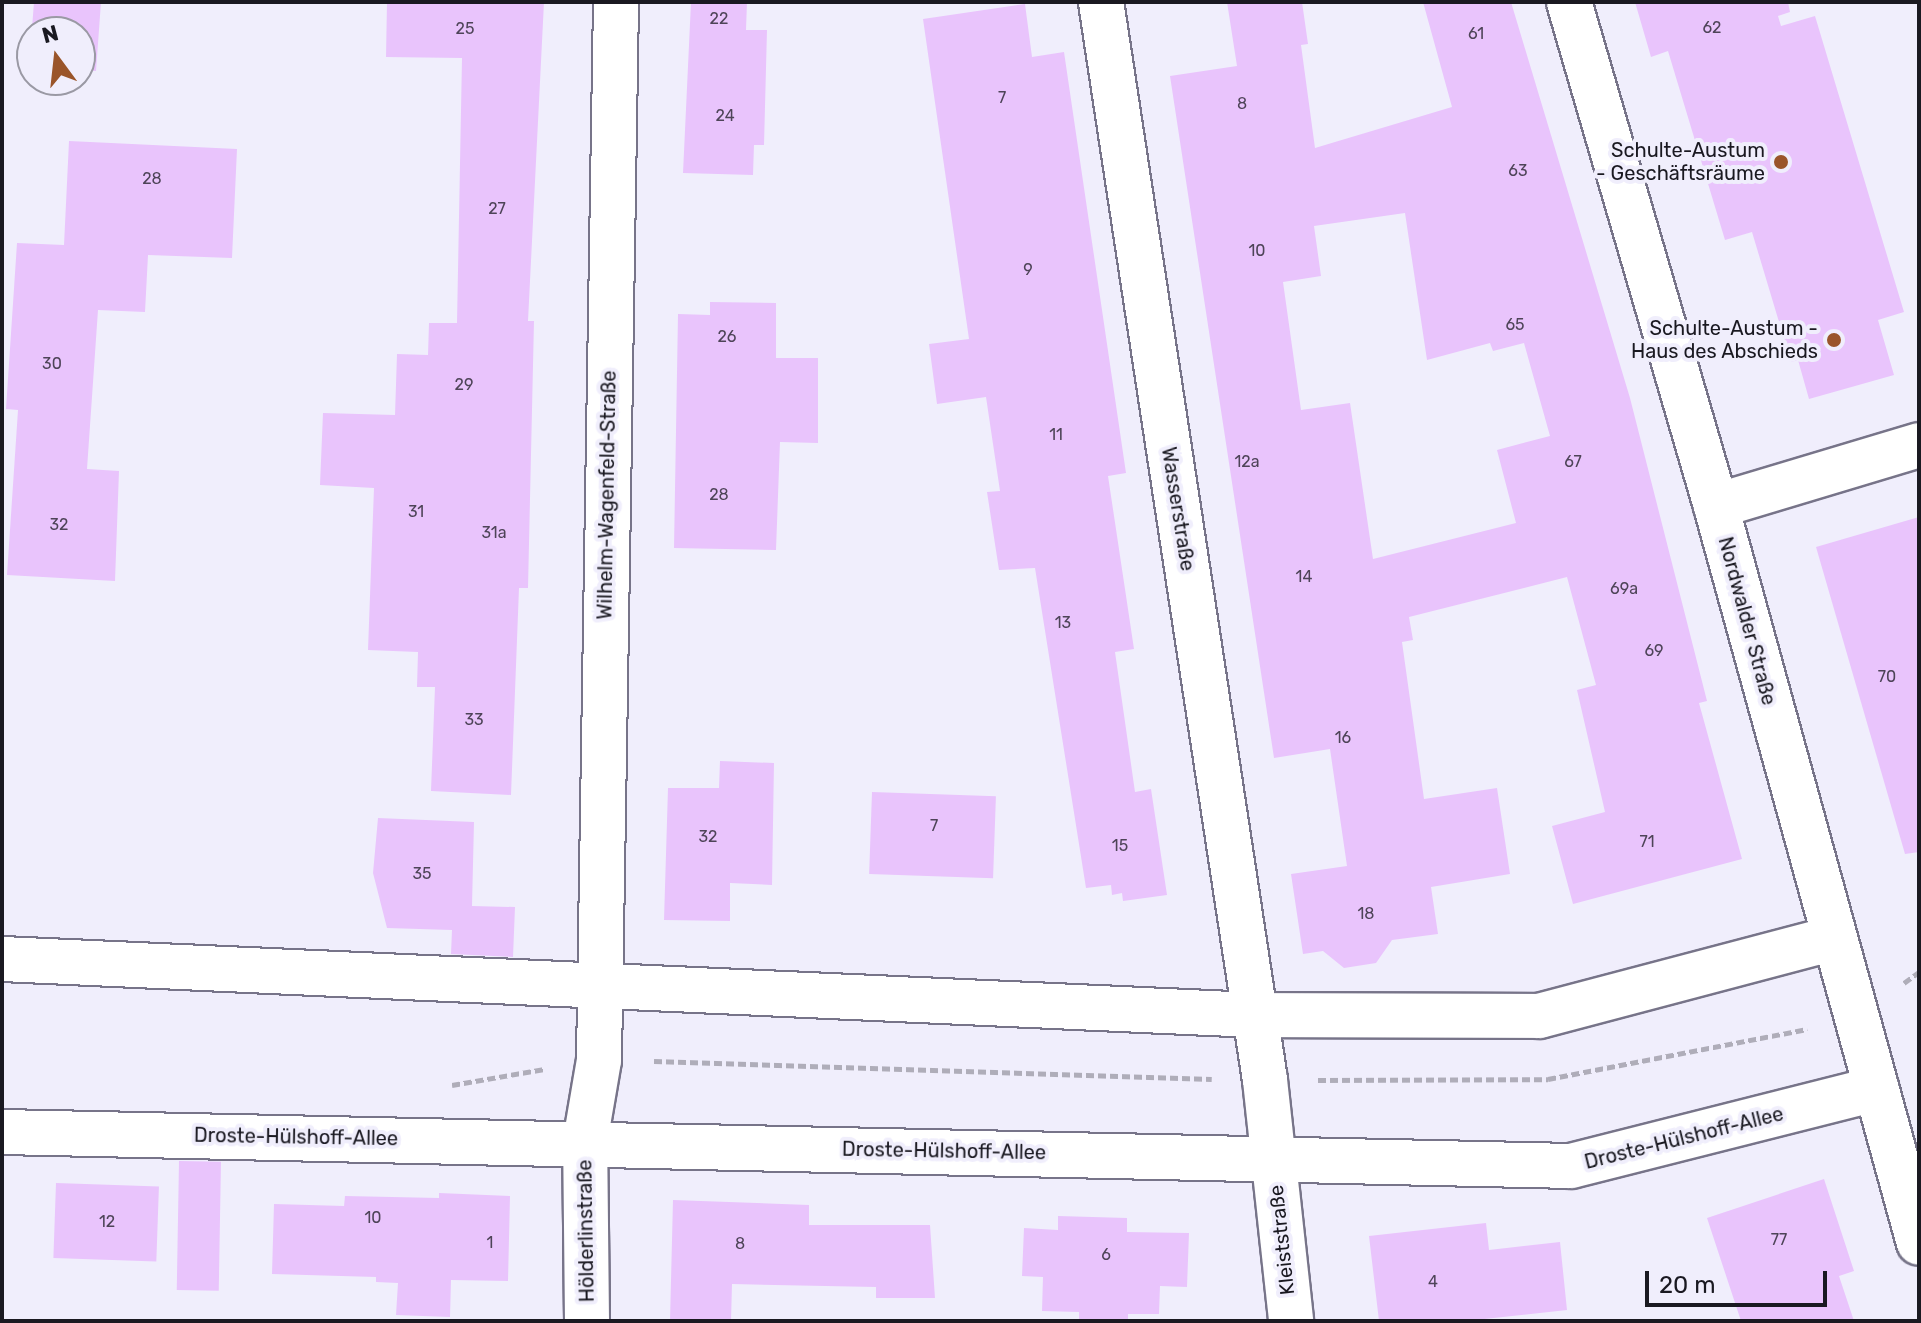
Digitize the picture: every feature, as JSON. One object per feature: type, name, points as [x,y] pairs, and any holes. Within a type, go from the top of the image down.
[{"type":"street","name":"Wilhelm-Wagenfeld-Straße","points":[[599,1060],[616,2]]},
{"type":"street","name":"Wasserstraße","points":[[1101,2],[1265,1080]]},
{"type":"street","name":"Nordwalder Straße","points":[[1569,2],[1716,506],[1919,1243]]},
{"type":"street","points":[[1716,506],[1919,445]]},
{"type":"street","points":[[2,959],[599,989],[1254,1015],[1539,1016],[1834,938]]},
{"type":"street","name":"Hölderlinstraße","points":[[587,1321],[585,1142],[599,1060]]},
{"type":"street","name":"Kleiststraße","points":[[1265,1080],[1291,1321]]},
{"type":"street","name":"Droste-Hülshoff-Allee","points":[[2,1132],[585,1142],[1571,1166],[1876,1089]]},
{"type":"path","points":[[437,1087],[599,1060],[1265,1080],[1548,1079],[1857,1019]]},
{"type":"building","points":[[34,2],[101,2],[96,71],[96,16],[33,16]]},
{"type":"building","points":[[387,2],[544,2],[528,321],[534,321],[528,588],[519,588],[511,795],[431,791],[435,687],[417,687],[418,652],[368,650],[374,488],[320,485],[323,413],[395,415],[397,354],[428,355],[429,323],[457,323],[462,58],[386,57]]},
{"type":"building","points":[[691,2],[747,2],[746,30],[767,30],[764,145],[754,145],[753,175],[683,173]]},
{"type":"building","points":[[1227,2],[1302,2],[1308,44],[1301,45],[1315,148],[1452,107],[1423,2],[1511,2],[1630,398],[1707,701],[1699,703],[1742,859],[1573,904],[1552,826],[1605,812],[1577,690],[1596,685],[1567,577],[1409,617],[1413,640],[1402,642],[1424,799],[1497,788],[1510,874],[1431,887],[1438,934],[1392,940],[1376,963],[1344,968],[1323,951],[1303,954],[1291,874],[1347,866],[1330,749],[1274,758],[1170,76],[1237,66]],"holes":[[[1405,213],[1427,360],[1490,343],[1493,351],[1524,343],[1550,436],[1497,450],[1516,523],[1373,559],[1350,403],[1301,410],[1283,282],[1321,276],[1314,226]]]},
{"type":"building","points":[[1635,2],[1788,2],[1790,12],[1778,16],[1781,26],[1815,16],[1904,312],[1878,320],[1894,375],[1809,399],[1798,360],[1791,362],[1752,232],[1725,240],[1668,51],[1651,57]]},
{"type":"building","points":[[1025,4],[1032,57],[1064,52],[1126,473],[1108,476],[1134,649],[1115,652],[1135,792],[1151,789],[1167,895],[1123,901],[1122,893],[1112,895],[1111,885],[1086,888],[1035,568],[999,570],[987,492],[1000,491],[986,397],[937,404],[929,344],[969,339],[923,19]]},
{"type":"building","points":[[69,141],[237,149],[232,258],[148,255],[145,312],[98,310],[87,469],[119,471],[115,581],[7,575],[18,410],[6,409],[17,243],[64,245]]},
{"type":"building","points":[[710,302],[776,303],[776,358],[818,358],[818,443],[780,442],[776,550],[674,548],[678,314],[710,315]]},
{"type":"building","points":[[1919,517],[1919,852],[1905,854],[1816,547]]},
{"type":"building","points":[[720,761],[774,763],[772,885],[730,883],[730,921],[664,920],[668,788],[719,788]]},
{"type":"building","points":[[872,792],[996,796],[993,878],[869,874]]},
{"type":"building","points":[[378,818],[474,822],[472,906],[515,907],[513,957],[451,954],[452,930],[387,928],[373,873]]},
{"type":"building","points":[[179,1161],[221,1162],[219,1291],[177,1290]]},
{"type":"building","points":[[1824,1179],[1854,1271],[1839,1276],[1854,1321],[1741,1321],[1707,1218]]},
{"type":"building","points":[[56,1183],[159,1187],[156,1262],[53,1258]]},
{"type":"building","points":[[439,1193],[510,1196],[508,1281],[451,1280],[450,1317],[396,1315],[398,1283],[376,1282],[376,1277],[272,1274],[274,1204],[344,1206],[345,1196],[439,1198]]},
{"type":"building","points":[[673,1200],[809,1205],[809,1225],[930,1225],[935,1298],[876,1298],[876,1287],[732,1284],[731,1321],[670,1321]]},
{"type":"building","points":[[1058,1216],[1127,1218],[1127,1232],[1189,1233],[1187,1287],[1160,1286],[1159,1314],[1128,1314],[1128,1321],[1079,1321],[1079,1312],[1042,1311],[1043,1277],[1022,1276],[1024,1228],[1058,1230]]},
{"type":"building","points":[[1486,1223],[1489,1250],[1560,1242],[1567,1310],[1466,1321],[1379,1321],[1369,1236]]},
{"type":"place","name":"Schulte-Austum - Geschäftsräume","points":[[1781,162]]},
{"type":"place","name":"Schulte-Austum - Haus des Abschieds","points":[[1834,340]]}]
